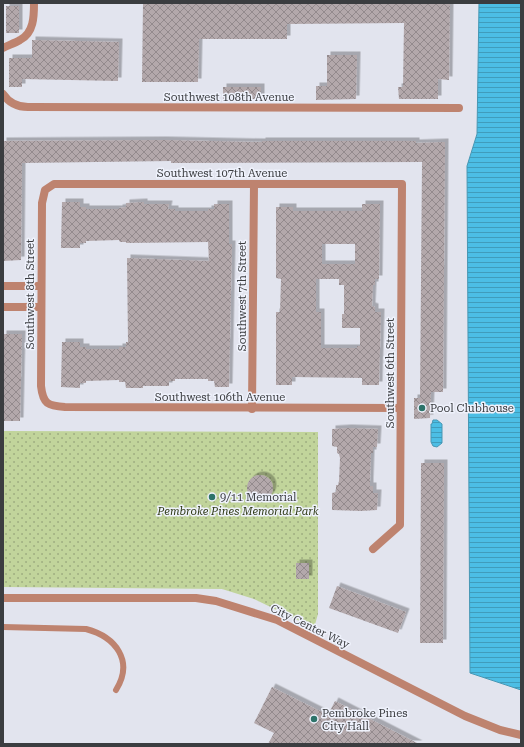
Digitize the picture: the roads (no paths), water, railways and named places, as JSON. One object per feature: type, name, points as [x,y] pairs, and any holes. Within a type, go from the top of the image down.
[{"type":"street","points":[[3,48],[26,36],[31,29],[34,3]]},
{"type":"street","name":"Southwest 108th Avenue","points":[[3,94],[13,104],[20,107],[459,108]]},
{"type":"street","name":"Southwest 107th Avenue","points":[[45,190],[54,184],[402,184]]},
{"type":"street","name":"Southwest 7th Street","points":[[252,408],[254,184]]},
{"type":"street","name":"Southwest 6th Street","points":[[373,549],[400,525],[402,184]]},
{"type":"street","name":"Southwest 8th Street","points":[[43,399],[41,386],[41,286],[42,203],[45,190]]},
{"type":"street","points":[[3,286],[41,286]]},
{"type":"street","points":[[3,307],[41,307]]},
{"type":"street","name":"Southwest 106th Avenue","points":[[43,399],[53,406],[65,407],[400,408]]},
{"type":"street","name":"City Center Way","points":[[3,598],[196,598],[216,600],[277,620],[465,716],[500,730],[521,735]]},
{"type":"lane","points":[[3,627],[94,631],[117,647],[121,655],[123,670],[121,682],[116,690]]},
{"type":"water","points":[[479,3],[521,3],[521,690],[470,673],[467,166],[477,134]]},
{"type":"water","points":[[433,420],[437,420],[442,424],[442,443],[437,447],[433,446],[431,442],[431,424]]},
{"type":"place","name":"Pool Clubhouse","points":[[422,408]]},
{"type":"place","name":"9/11 Memorial","points":[[212,497]]},
{"type":"place","name":"Pembroke Pines City Hall","points":[[314,719]]},
{"type":"park label","name":"Pembroke Pines Memorial Park","points":[[238,511]]}]
